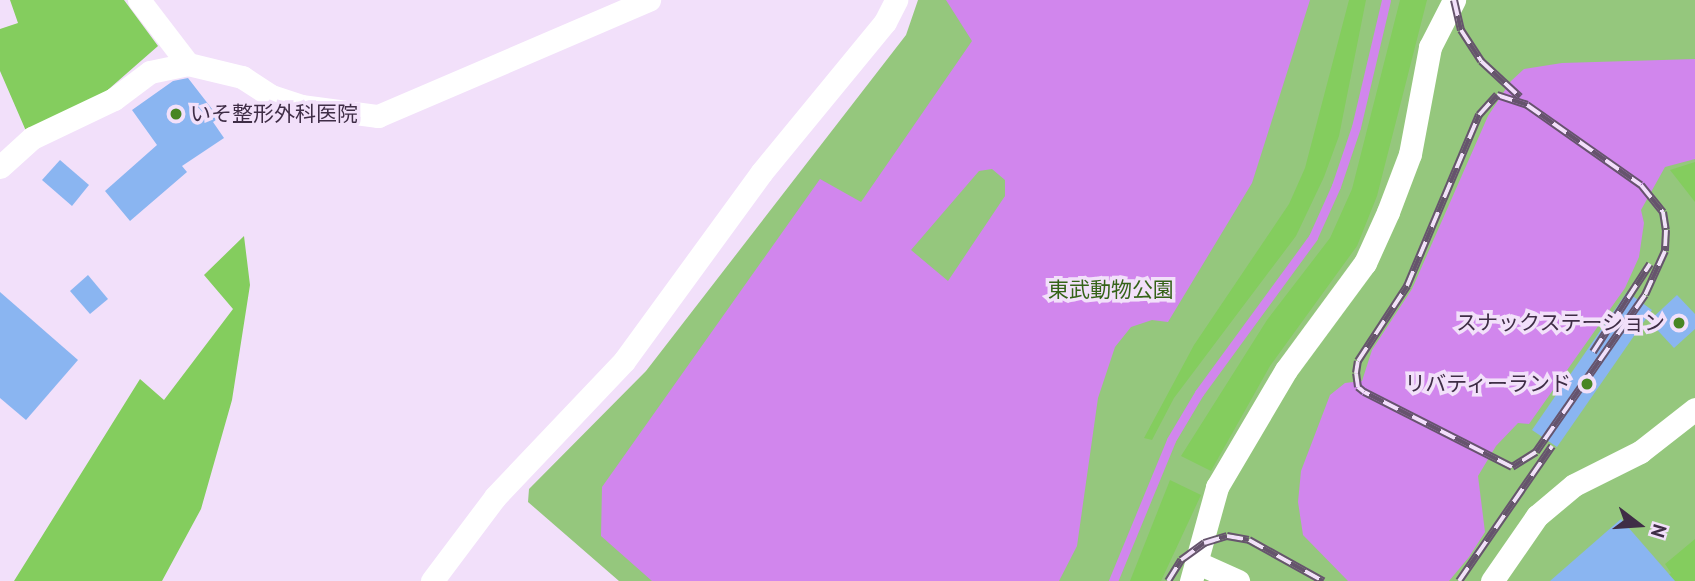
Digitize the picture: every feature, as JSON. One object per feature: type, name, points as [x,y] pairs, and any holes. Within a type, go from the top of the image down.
[{"type":"street","points":[[139,0],[188,64]]},
{"type":"street","points":[[0,167],[32,138],[114,99],[150,72],[188,64],[242,77],[271,96],[301,106],[378,116],[649,0]]},
{"type":"street","points":[[432,581],[495,497],[624,361],[761,173],[885,22],[897,0]]},
{"type":"street","points":[[1238,581],[1195,572],[1217,487],[1286,370],[1365,263],[1388,212],[1409,154],[1430,47],[1454,0]]},
{"type":"street","points":[[1492,581],[1538,516],[1574,485],[1640,452],[1695,409]]},
{"type":"green space","points":[[10,0],[124,0],[158,46],[102,95],[26,131],[0,71],[0,29],[18,23]]},
{"type":"green space","name":"東武動物公園","points":[[918,0],[1695,0],[1695,581],[619,581],[528,502],[529,489],[646,371],[906,35]]},
{"type":"green space","points":[[1349,0],[1366,0],[1339,136],[1324,177],[1296,236],[1174,398],[1152,440],[1144,438],[1194,345],[1289,204],[1305,168]]},
{"type":"green space","points":[[1400,0],[1427,0],[1377,196],[1357,246],[1270,366],[1211,471],[1181,456],[1267,320],[1330,238],[1352,189]]},
{"type":"green space","points":[[1695,162],[1695,202],[1670,170]]},
{"type":"green space","points":[[244,236],[250,285],[232,400],[201,509],[162,581],[14,581],[140,379],[164,400],[233,309],[204,275]]},
{"type":"green space","points":[[1170,480],[1201,495],[1161,581],[1130,581]]},
{"type":"green space","points":[[1695,539],[1695,581],[1662,581],[1671,573],[1665,564]]},
{"type":"shaded area","points":[[946,0],[1310,0],[1252,183],[1168,322],[1152,320],[1131,327],[1115,347],[1098,398],[1077,546],[1059,581],[652,581],[601,536],[602,487],[820,179],[861,202],[972,41]],"holes":[[[992,169],[1005,180],[1005,196],[948,281],[911,250],[979,171]]]},
{"type":"shaded area","points":[[1695,59],[1695,159],[1665,167],[1641,210],[1644,223],[1639,257],[1625,288],[1529,424],[1518,423],[1496,446],[1478,476],[1485,532],[1469,557],[1449,581],[1348,581],[1303,535],[1298,502],[1301,471],[1330,395],[1345,383],[1362,381],[1372,350],[1412,289],[1488,116],[1511,81],[1524,69],[1562,63]]},
{"type":"building","points":[[188,78],[219,118],[213,122],[224,138],[182,166],[187,172],[130,221],[105,191],[157,145],[132,110],[173,81]]},
{"type":"building","points":[[60,160],[89,185],[72,206],[42,180]]},
{"type":"building","points":[[88,275],[108,299],[90,314],[70,291]]},
{"type":"building","points":[[0,292],[78,360],[26,420],[0,398]]},
{"type":"building","points":[[1627,292],[1652,310],[1557,447],[1532,430]]},
{"type":"building","points":[[1677,295],[1695,314],[1695,329],[1674,348],[1649,321]]},
{"type":"building","points":[[1621,519],[1675,581],[1550,581]]},
{"type":"waterway","points":[[1113,581],[1171,440],[1199,393],[1313,237],[1336,186],[1356,127],[1386,0]]},
{"type":"railway","points":[[1454,0],[1461,30],[1481,61],[1520,97]]},
{"type":"railway","points":[[1497,95],[1527,105],[1641,185],[1663,212],[1666,230],[1665,251],[1645,295],[1536,452],[1512,467],[1364,392],[1358,387],[1356,373],[1358,361],[1407,286],[1479,115],[1497,95]]},
{"type":"railway","points":[[1593,352],[1650,264]]},
{"type":"railway","points":[[1459,581],[1552,446]]},
{"type":"railway","points":[[1168,581],[1181,560],[1204,543],[1227,536],[1249,540],[1323,581]]},
{"type":"place","name":"いそ整形外科医院","points":[[176,114]]},
{"type":"place","name":"スナックステーション","points":[[1679,323]]},
{"type":"place","name":"リバティーランド","points":[[1587,384]]}]
